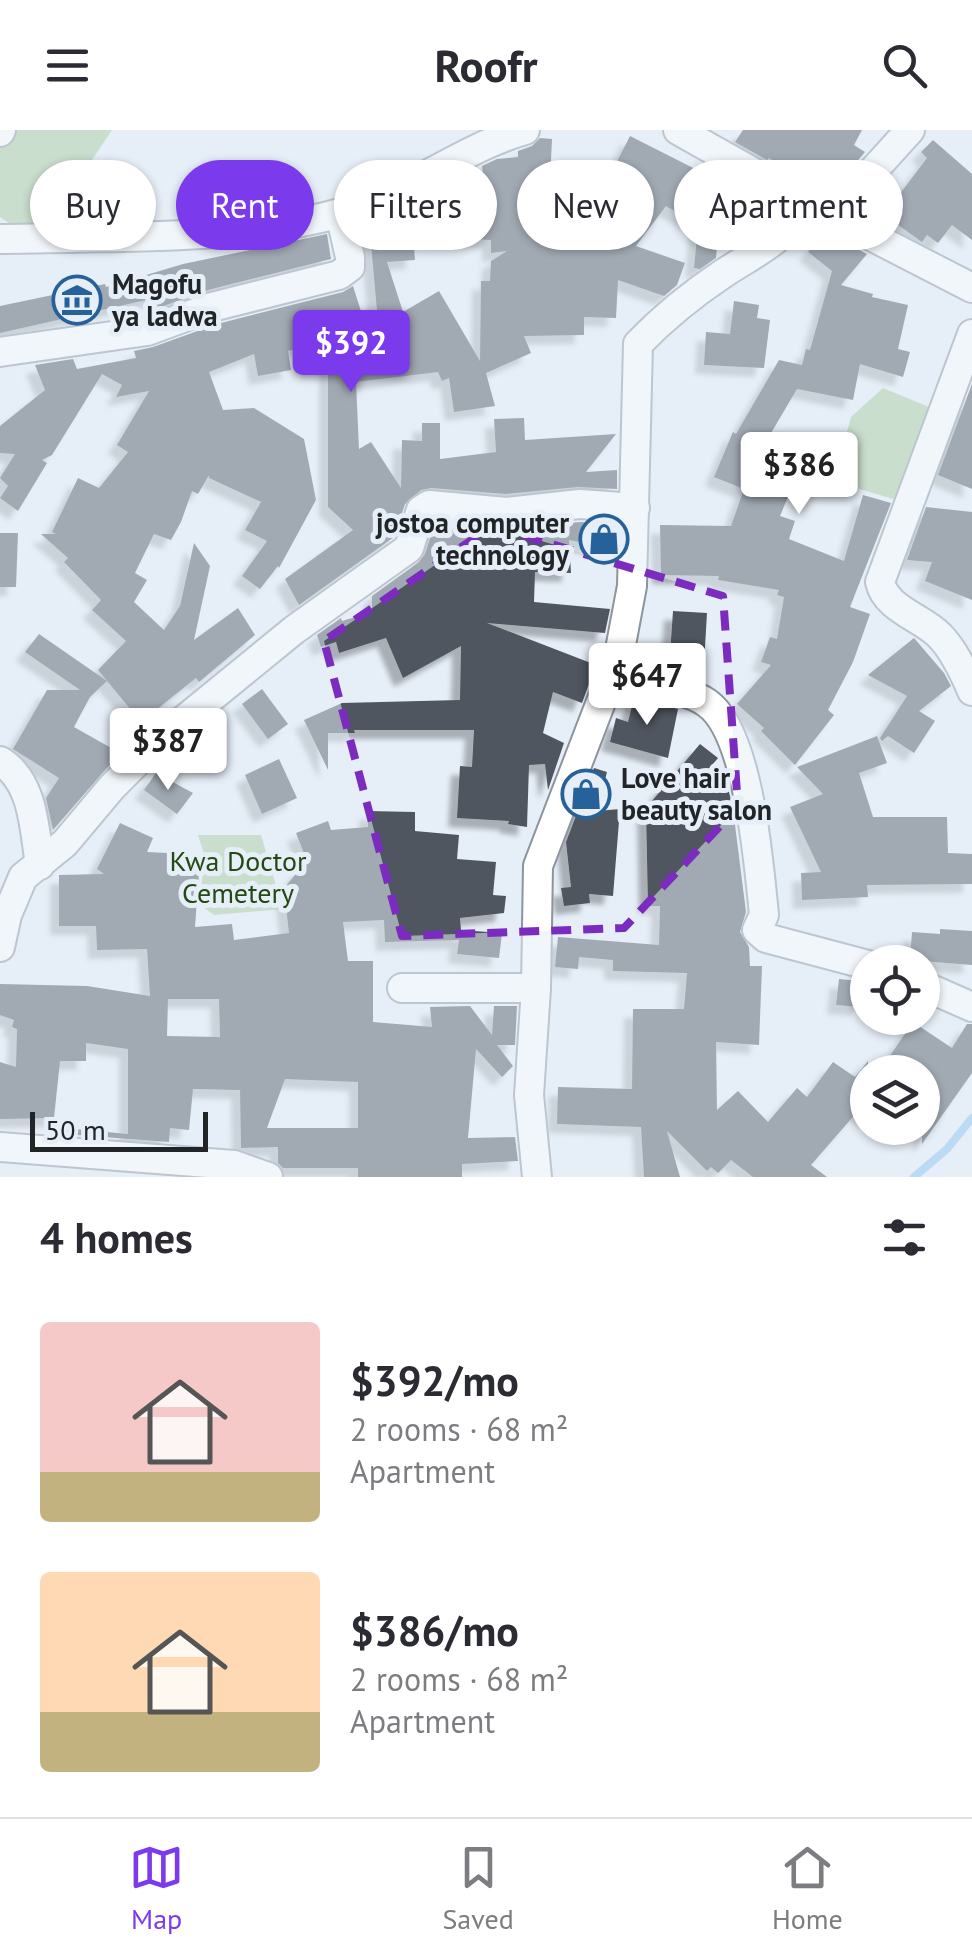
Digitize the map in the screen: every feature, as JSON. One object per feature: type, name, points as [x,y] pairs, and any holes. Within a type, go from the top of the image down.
[{"type":"street","points":[[453,160],[525,130]]},
{"type":"street","points":[[678,130],[731,160]]},
{"type":"street","points":[[882,160],[910,130]]},
{"type":"street","points":[[0,239],[248,230],[334,214]]},
{"type":"street","points":[[0,352],[147,331],[212,307],[340,275],[350,267],[349,250]]},
{"type":"street","points":[[537,1177],[529,1095],[538,866],[611,674],[632,586],[638,344],[722,274],[763,250]]},
{"type":"street","points":[[900,250],[972,288]]},
{"type":"street","points":[[972,334],[880,582],[890,600],[938,634],[962,667],[972,691]]},
{"type":"street","points":[[0,947],[23,877],[65,843],[158,741],[294,630],[408,548],[421,510],[430,505],[506,512],[580,504],[635,508]]},
{"type":"street","points":[[611,674],[702,699],[716,710],[728,728],[750,796],[764,915],[758,930],[766,938],[850,960]]},
{"type":"street","points":[[0,761],[16,771],[26,789],[40,865]]},
{"type":"street","points":[[402,988],[536,988]]},
{"type":"street","points":[[940,993],[972,1008]]},
{"type":"street","points":[[0,1147],[234,1166],[268,1177]]},
{"type":"highlighted area","points":[[492,526],[723,596],[738,807],[624,928],[402,936],[324,641]]},
{"type":"green space","points":[[0,130],[112,130],[92,160],[30,160],[30,237],[0,217]]},
{"type":"green space","points":[[883,388],[941,412],[914,477],[893,499],[833,481],[851,417]]},
{"type":"green space","name":"Kwa Doctor Cemetery","points":[[198,835],[261,835],[283,909],[214,915],[199,904],[205,857]]},
{"type":"building","points":[[743,130],[862,130],[854,145],[865,152],[858,160],[767,160],[735,142]]},
{"type":"building","points":[[630,136],[677,160],[674,160],[674,211],[666,206],[654,222],[654,160],[618,160]]},
{"type":"building","points":[[540,138],[552,139],[551,160],[517,160],[517,250],[648,250],[685,263],[677,285],[664,296],[618,280],[616,318],[584,317],[584,335],[524,336],[531,353],[486,373],[495,406],[454,412],[449,378],[442,381],[438,372],[356,382],[359,449],[371,442],[401,488],[402,440],[422,441],[422,423],[440,423],[440,459],[496,452],[494,419],[524,418],[525,440],[616,434],[586,472],[617,470],[617,489],[578,487],[506,494],[421,490],[405,504],[394,537],[299,605],[285,579],[353,530],[328,507],[328,341],[288,351],[291,370],[258,376],[254,354],[209,372],[223,410],[254,408],[304,439],[316,500],[279,568],[260,589],[242,576],[267,541],[245,530],[261,502],[209,475],[198,494],[192,491],[171,540],[154,534],[135,573],[147,580],[134,602],[164,630],[180,606],[194,543],[210,566],[194,640],[238,608],[255,635],[199,682],[196,678],[141,722],[98,670],[126,641],[92,610],[101,600],[64,562],[68,558],[41,534],[56,534],[52,532],[78,478],[99,488],[128,452],[117,445],[149,391],[116,397],[122,385],[102,374],[52,455],[42,460],[47,463],[18,511],[0,498],[8,486],[0,478],[15,454],[0,453],[0,426],[45,390],[35,365],[73,359],[77,369],[136,358],[134,351],[353,286],[372,346],[380,344],[372,250],[414,250],[415,260],[387,262],[403,312],[439,291],[480,361],[481,281],[490,281],[491,261],[507,251],[491,253],[497,250],[495,160],[518,157],[518,151]]},
{"type":"building","points":[[933,140],[972,174],[972,240],[952,225],[938,243],[927,235],[922,242],[903,228],[903,190],[927,158],[921,152]]},
{"type":"building","points":[[327,234],[331,259],[208,290],[158,308],[155,298],[0,333],[0,306],[105,284],[106,287],[183,264],[250,250],[314,250],[314,237]]},
{"type":"building","points":[[696,250],[717,250],[716,258],[700,269],[694,268]]},
{"type":"building","points":[[859,250],[867,254],[841,285],[908,305],[898,349],[910,352],[903,377],[860,364],[853,400],[797,389],[764,445],[803,461],[780,516],[795,521],[789,539],[844,561],[863,495],[891,503],[850,607],[870,614],[853,662],[828,710],[834,715],[795,765],[761,731],[764,728],[737,704],[771,665],[761,662],[770,637],[777,639],[784,597],[777,595],[779,590],[718,580],[719,576],[661,575],[660,525],[731,526],[744,489],[714,477],[733,432],[736,434],[779,360],[802,365],[806,349],[810,350],[832,271],[808,252]]},
{"type":"building","points":[[734,301],[759,305],[757,318],[770,320],[764,368],[704,365],[706,332],[730,334]]},
{"type":"building","points":[[972,384],[972,489],[938,475]]},
{"type":"building","points":[[926,507],[972,512],[972,600],[925,581],[932,562],[907,560]]},
{"type":"building","points":[[580,522],[616,524],[615,549],[569,540],[571,573],[535,572],[534,602],[610,609],[605,633],[487,623],[596,665],[582,703],[553,692],[543,733],[564,743],[548,790],[545,764],[529,765],[527,827],[508,824],[509,821],[457,818],[460,766],[472,767],[474,730],[328,733],[328,770],[304,720],[342,703],[460,700],[461,646],[403,678],[386,638],[339,653],[336,642],[321,647],[317,635],[341,618],[342,621],[372,612],[372,596],[425,554],[435,523],[508,529]]},
{"type":"building","points":[[0,533],[18,533],[16,587],[0,587]]},
{"type":"building","points":[[673,611],[707,613],[703,681],[660,668],[665,654],[670,655]]},
{"type":"building","points":[[39,634],[107,681],[90,697],[74,727],[120,753],[53,830],[46,798],[59,778],[13,749],[47,690],[80,690],[25,652]]},
{"type":"building","points":[[914,638],[951,686],[919,711],[935,721],[914,753],[888,736],[882,741],[880,738],[907,696],[868,675]]},
{"type":"building","points":[[262,689],[288,724],[268,739],[242,704]]},
{"type":"building","points":[[634,698],[678,709],[668,758],[610,742],[616,718],[628,722]]},
{"type":"building","points":[[877,736],[887,763],[859,773],[873,817],[947,817],[948,853],[972,854],[972,884],[867,885],[868,897],[802,900],[801,873],[821,872],[790,807],[823,794],[797,767]]},
{"type":"building","points":[[700,744],[718,758],[704,775],[726,780],[731,800],[728,817],[734,817],[746,912],[740,932],[749,947],[750,966],[762,966],[759,1045],[716,1042],[717,1110],[738,1091],[768,1122],[797,1088],[807,1097],[833,1062],[850,1074],[850,1120],[811,1165],[827,1177],[753,1177],[731,1160],[718,1173],[711,1167],[707,1171],[667,1131],[680,1177],[644,1177],[641,1127],[557,1124],[558,1087],[632,1089],[633,1009],[684,1009],[687,973],[613,971],[613,960],[579,957],[578,969],[555,967],[558,937],[659,945],[660,906],[648,906],[646,808]]},
{"type":"building","points":[[279,759],[297,798],[262,814],[245,775]]},
{"type":"building","points":[[594,768],[607,772],[597,811],[620,809],[613,896],[589,894],[590,903],[564,906],[561,888],[571,887],[566,842]]},
{"type":"building","points":[[156,773],[193,793],[177,814],[144,790]]},
{"type":"building","points":[[368,811],[415,812],[415,831],[459,835],[457,859],[496,862],[493,895],[506,896],[504,913],[460,918],[461,930],[502,933],[499,958],[457,954],[459,940],[385,942],[384,920],[343,922],[348,961],[373,961],[373,1022],[432,1027],[430,1007],[470,1006],[492,1035],[494,1006],[517,1006],[515,1045],[497,1045],[513,1066],[502,1077],[476,1049],[468,1138],[515,1137],[518,1161],[462,1164],[462,1177],[358,1177],[358,1168],[283,1168],[278,1163],[278,1147],[241,1148],[240,1090],[193,1089],[189,1130],[170,1128],[169,1142],[64,1134],[64,1128],[128,1134],[128,1049],[86,1043],[86,1061],[60,1061],[54,1118],[0,1119],[0,1062],[16,1067],[17,1029],[12,1027],[14,1020],[0,1015],[0,984],[87,986],[150,996],[147,949],[97,950],[96,926],[59,926],[59,875],[104,874],[97,869],[120,823],[153,838],[147,852],[188,854],[200,859],[195,927],[232,924],[234,940],[289,933],[284,888],[307,861],[296,833],[328,821],[331,830],[368,827]],"holes":[[[168,999],[219,999],[220,1037],[167,1036]],[[285,1079],[358,1082],[358,1128],[267,1128]]]},
{"type":"building","points":[[940,929],[972,931],[972,965],[940,962],[940,945],[911,945],[912,932],[940,934]]},
{"type":"building","points":[[839,979],[850,980],[850,1006],[836,1005]]},
{"type":"building","points":[[967,1024],[972,1024],[972,1073],[940,1118],[940,1055],[891,1055],[904,1035],[932,1035],[952,1048]]},
{"type":"waterway","points":[[914,1177],[947,1149],[972,1118]]},
{"type":"place","name":"Magofu ya ladwa","points":[[77,300]]},
{"type":"place","name":"jostoa computer technology","points":[[604,539]]},
{"type":"place","name":"Love hair beauty salon","points":[[586,794]]}]
